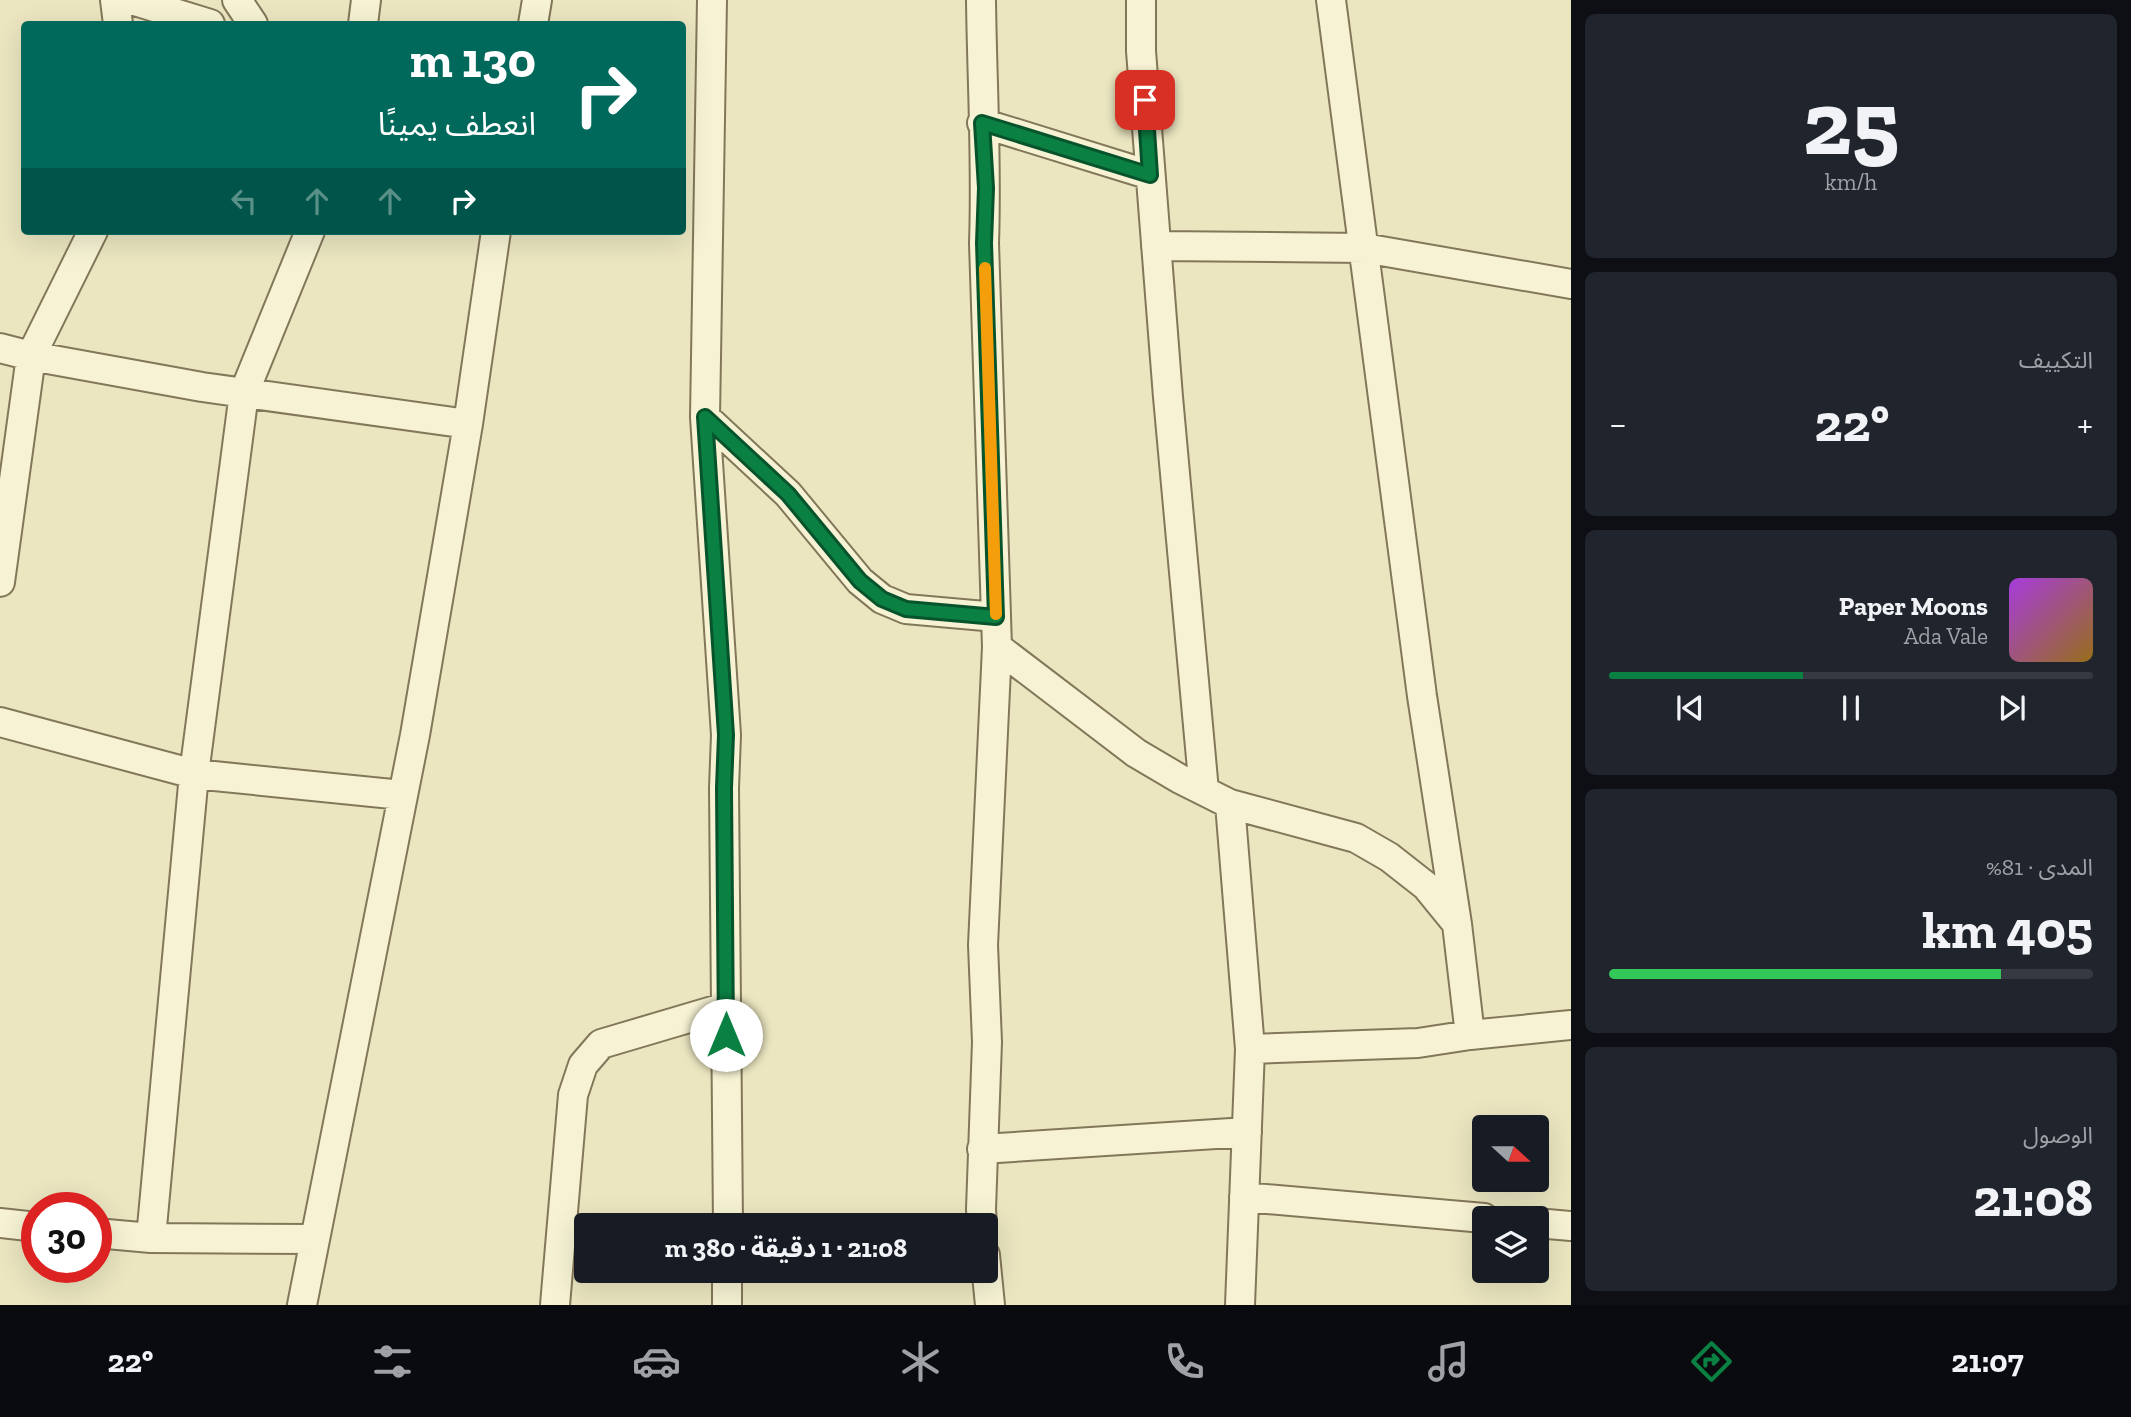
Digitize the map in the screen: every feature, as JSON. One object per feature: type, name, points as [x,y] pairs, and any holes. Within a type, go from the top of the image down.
[{"type":"street","points":[[115,0],[118,21]]},
{"type":"street","points":[[132,0],[200,21]]},
{"type":"street","points":[[237,0],[251,21]]},
{"type":"street","points":[[363,21],[366,0]]},
{"type":"street","points":[[534,21],[537,0]]},
{"type":"street","points":[[712,0],[705,417],[726,735],[724,788],[728,1213]]},
{"type":"street","points":[[981,0],[982,123],[986,188],[984,243],[997,648],[983,945],[987,1042],[982,1213]]},
{"type":"street","points":[[1141,0],[1141,51],[1150,175],[1204,791]]},
{"type":"street","points":[[1331,0],[1422,696],[1457,924],[1470,1035]]},
{"type":"street","points":[[982,123],[1150,175]]},
{"type":"street","points":[[0,582],[31,356],[91,235]]},
{"type":"street","points":[[151,1238],[194,774],[244,393],[308,235]]},
{"type":"street","points":[[302,1305],[415,735],[468,424],[492,235]]},
{"type":"street","points":[[1156,246],[1364,248],[1571,284]]},
{"type":"street","points":[[0,348],[31,356],[244,393],[468,424]]},
{"type":"street","points":[[705,417],[788,494],[860,581],[882,599],[906,609],[996,617]]},
{"type":"street","points":[[997,648],[1136,753],[1204,791],[1230,804],[1356,838],[1389,857],[1426,886],[1457,924]]},
{"type":"street","points":[[0,722],[194,774],[402,794]]},
{"type":"street","points":[[1230,804],[1250,1049],[1240,1305]]},
{"type":"street","points":[[555,1305],[573,1095],[583,1065],[601,1044],[726,1007]]},
{"type":"street","points":[[1250,1049],[1418,1043],[1571,1025]]},
{"type":"street","points":[[982,1149],[1247,1132]]},
{"type":"street","points":[[1244,1197],[1472,1217]]},
{"type":"street","points":[[0,1223],[21,1225]]},
{"type":"street","points":[[1549,1224],[1571,1226]]},
{"type":"street","points":[[112,1234],[151,1238],[314,1239]]},
{"type":"street","points":[[727,1283],[727,1305]]},
{"type":"street","points":[[988,1283],[990,1305]]},
{"type":"slow traffic","points":[[985,268],[996,614]]},
{"type":"route","points":[[726,1035],[726,735],[705,417],[788,494],[860,581],[882,599],[906,609],[996,617],[984,243],[986,188],[982,123],[1150,175],[1145,100]]}]
